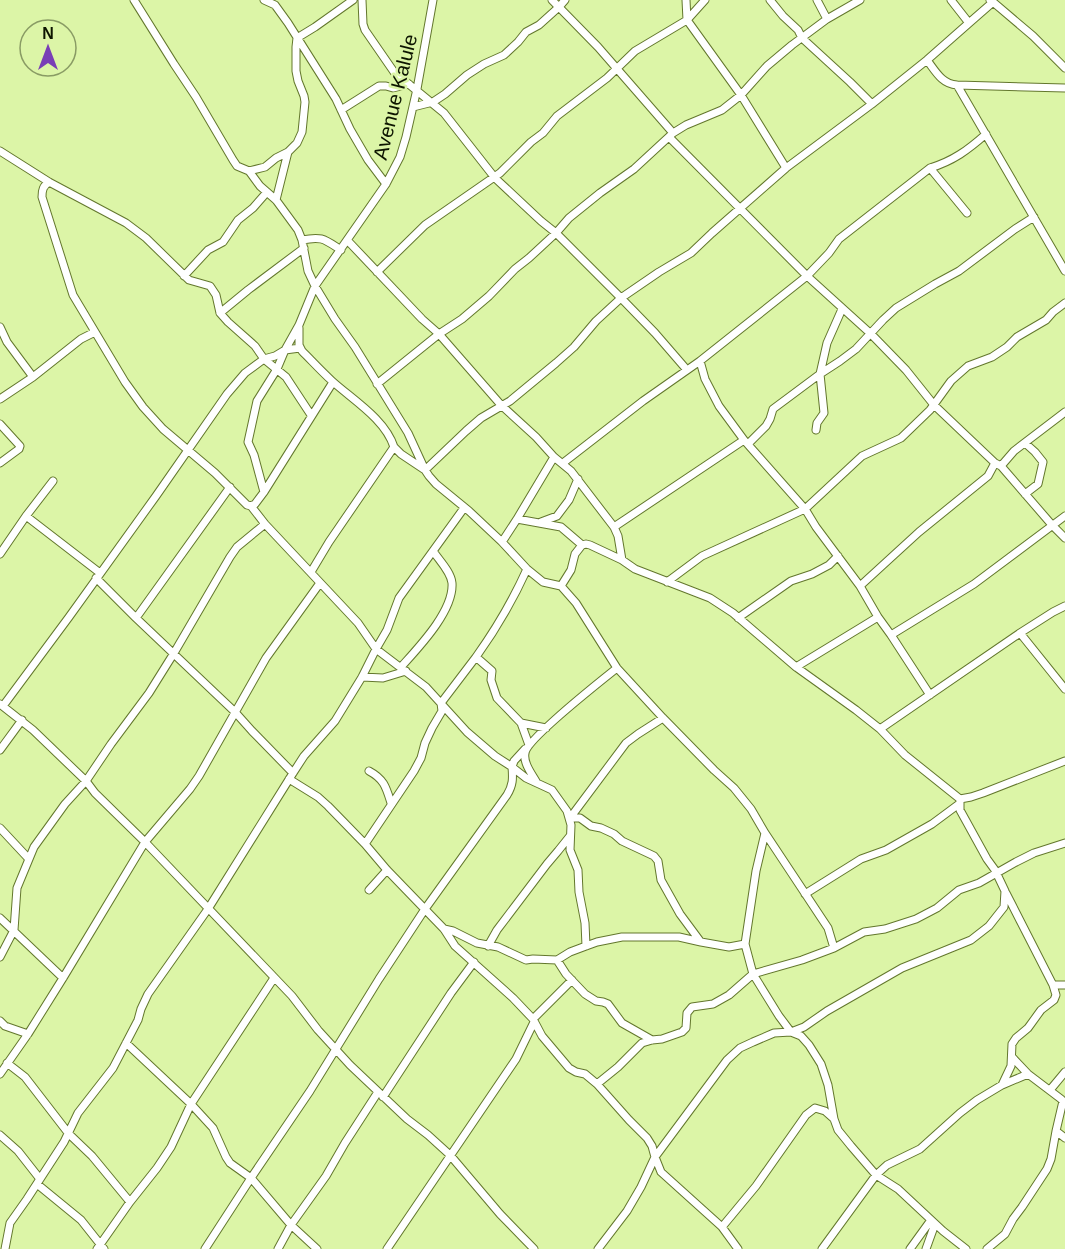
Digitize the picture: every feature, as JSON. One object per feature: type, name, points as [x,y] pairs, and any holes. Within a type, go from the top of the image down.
[{"type":"street","points":[[134,0],[196,97],[232,160],[237,166],[249,171],[276,200],[298,230],[308,271],[315,286],[408,434],[425,470],[436,484],[502,542],[527,569],[543,582],[561,586],[576,603],[617,668],[663,718],[734,788],[751,809],[828,928],[834,948]]},
{"type":"street","points":[[264,0],[275,5],[288,23],[336,99],[368,160],[386,184]]},
{"type":"street","points":[[297,38],[353,0]]},
{"type":"street","points":[[362,0],[365,30],[394,72],[444,113],[495,178],[541,222],[556,233],[655,333],[687,370]]},
{"type":"street","name":"Avenue Kalule","points":[[264,492],[248,442],[257,401],[278,369],[315,286],[386,184],[400,157],[417,89],[433,0]]},
{"type":"street","points":[[552,0],[618,69],[671,135],[739,208],[807,276],[871,334],[906,370],[934,405],[998,465],[1065,538]]},
{"type":"street","points":[[412,107],[433,102],[467,75],[504,55],[526,32],[560,8],[565,0]]},
{"type":"street","points":[[686,0],[687,20],[741,95],[786,168]]},
{"type":"street","points":[[377,272],[425,225],[495,178],[543,133],[557,116],[618,69],[635,51],[687,20],[705,0]]},
{"type":"street","points":[[770,0],[798,30],[801,38],[872,104]]},
{"type":"street","points":[[817,0],[827,19]]},
{"type":"street","points":[[377,384],[439,334],[462,319],[579,209],[634,169],[671,135],[686,125],[722,110],[741,95],[767,66],[801,38],[827,19],[860,0]]},
{"type":"street","points":[[951,0],[969,23]]},
{"type":"street","points":[[425,470],[466,431],[510,401],[556,363],[621,298],[691,253],[786,168],[927,60],[991,1],[1033,36],[1065,68]]},
{"type":"street","points":[[249,171],[265,167],[288,152],[297,143],[302,132],[305,102],[296,71],[297,38]]},
{"type":"street","points":[[927,60],[944,81],[951,85],[1065,87]]},
{"type":"street","points":[[341,110],[379,86],[393,88],[409,84]]},
{"type":"street","points":[[957,85],[1065,271]]},
{"type":"street","points":[[563,463],[643,401],[700,361],[807,276],[830,253],[839,239],[930,168],[960,156],[986,134]]},
{"type":"street","points":[[0,151],[49,182],[126,223],[146,238],[189,280],[210,286],[216,294],[220,313],[255,346],[264,359],[278,369],[312,415]]},
{"type":"street","points":[[276,200],[288,152]]},
{"type":"street","points":[[930,168],[967,213]]},
{"type":"street","points":[[49,182],[42,190],[44,203],[73,294],[125,382],[143,407],[163,429],[230,487],[247,505],[251,506],[265,524],[358,623],[376,649],[426,687],[467,732],[495,756],[526,778],[552,790],[567,811],[571,825],[570,850],[578,870],[586,945]]},
{"type":"street","points":[[184,276],[208,250],[227,238],[238,220],[267,192]]},
{"type":"street","points":[[614,527],[746,442],[766,426],[773,409],[856,349],[896,308],[959,271],[1034,217]]},
{"type":"street","points":[[220,313],[303,244],[318,238],[324,239],[341,250]]},
{"type":"street","points":[[348,241],[439,334],[501,405],[578,479],[614,527],[622,560]]},
{"type":"street","points":[[667,582],[702,556],[805,509],[862,456],[902,438],[934,405],[951,381],[968,366],[992,357],[1017,337],[1046,320],[1065,303]]},
{"type":"street","points":[[816,430],[816,423],[824,413],[820,374],[828,343],[842,309]]},
{"type":"street","points":[[299,325],[300,348],[333,382],[369,411],[401,454],[425,470]]},
{"type":"street","points":[[0,327],[10,347],[33,377]]},
{"type":"street","points":[[0,399],[33,377],[81,339],[95,332]]},
{"type":"street","points":[[300,348],[285,350],[264,359],[245,374],[226,394],[69,617],[1,705],[22,720],[86,781],[95,793],[292,996],[336,1050],[407,1119],[450,1155],[500,1214],[534,1249]]},
{"type":"street","points":[[700,361],[705,379],[719,406],[746,442],[805,509],[816,528],[860,586],[930,695]]},
{"type":"street","points":[[251,506],[264,492],[333,382]]},
{"type":"street","points":[[860,586],[1014,451],[1065,412]]},
{"type":"street","points":[[0,424],[20,446],[0,463]]},
{"type":"street","points":[[1025,443],[1043,462],[1038,484],[1025,494]]},
{"type":"street","points":[[310,572],[394,447]]},
{"type":"street","points":[[502,542],[554,457]]},
{"type":"street","points":[[539,522],[557,516],[569,500],[578,479]]},
{"type":"street","points":[[0,554],[53,481]]},
{"type":"street","points":[[136,618],[230,487]]},
{"type":"street","points":[[5,1249],[10,1223],[69,1134],[78,1113],[113,1068],[138,1020],[148,994],[208,909],[304,756],[335,721],[387,630],[399,598],[465,508]]},
{"type":"street","points":[[26,516],[98,575],[136,618],[235,712],[291,776],[328,806],[365,844],[444,929],[455,946],[513,998],[533,1020],[542,1036],[569,1068],[585,1074],[597,1084],[647,1138],[661,1172],[722,1227],[738,1249]]},
{"type":"street","points":[[557,516],[561,526],[582,545]]},
{"type":"street","points":[[891,635],[974,584],[1065,516]]},
{"type":"street","points":[[517,519],[561,526]]},
{"type":"street","points":[[0,957],[14,930],[16,894],[28,858],[40,836],[64,804],[86,781],[148,693],[237,547],[265,524]]},
{"type":"street","points":[[561,586],[571,570],[575,554],[582,545],[586,544],[622,560],[635,569],[710,598],[738,618],[796,667],[880,729],[905,755],[960,801]]},
{"type":"street","points":[[362,677],[383,678],[404,669],[440,619],[450,595],[452,583],[433,551]]},
{"type":"street","points":[[738,618],[791,581],[829,565],[838,556]]},
{"type":"street","points":[[365,844],[414,771],[425,743],[442,711],[441,703],[494,632],[527,569]]},
{"type":"street","points":[[0,1074],[63,978],[145,842],[194,783],[266,658],[320,583]]},
{"type":"street","points":[[880,729],[1020,633],[1065,606]]},
{"type":"street","points":[[796,667],[878,617]]},
{"type":"street","points":[[1020,633],[1065,689]]},
{"type":"street","points":[[476,657],[492,671],[491,680],[497,698],[521,723],[527,747],[524,757],[537,784]]},
{"type":"street","points":[[206,1249],[310,1091],[362,1005],[425,909],[507,795],[512,787],[514,761],[580,697],[617,668]]},
{"type":"street","points":[[570,818],[626,743],[663,718]]},
{"type":"street","points":[[0,750],[22,720]]},
{"type":"street","points":[[521,723],[546,728]]},
{"type":"street","points":[[805,894],[861,859],[886,850],[932,824],[960,801],[1065,761]]},
{"type":"street","points":[[369,771],[382,781],[392,803]]},
{"type":"street","points":[[513,782],[526,778]]},
{"type":"street","points":[[960,801],[960,810],[996,873],[1056,995],[1054,1000],[1041,1010],[1012,1044],[1011,1066],[1002,1085]]},
{"type":"street","points":[[570,818],[580,818],[591,826],[607,831],[654,856],[658,861],[661,879],[680,914],[701,942]]},
{"type":"street","points":[[0,828],[28,858]]},
{"type":"street","points":[[765,833],[756,871],[745,944],[753,974],[791,1032],[801,1036],[821,1064],[828,1084],[834,1119],[844,1138],[876,1175],[898,1189],[948,1236],[966,1249]]},
{"type":"street","points":[[488,946],[497,930],[570,836]]},
{"type":"street","points":[[597,1084],[618,1067],[642,1042],[662,1039],[682,1032],[686,1028],[687,1013],[692,1007],[713,1004],[753,974],[834,948],[864,932],[885,929],[916,919],[938,908],[959,890],[979,883],[1034,853],[1065,843]]},
{"type":"street","points":[[369,890],[387,870]]},
{"type":"street","points":[[598,1249],[627,1211],[655,1157],[733,1054],[740,1048],[774,1033],[791,1032],[804,1027],[902,968],[971,940],[989,926],[1004,907],[1005,891]]},
{"type":"street","points":[[0,918],[63,978]]},
{"type":"street","points":[[444,929],[453,931],[477,944],[498,947],[526,960],[557,960],[586,945],[622,937],[679,937],[729,947],[745,944]]},
{"type":"street","points":[[557,960],[585,994],[596,1001],[608,1004],[622,1023],[652,1040]]},
{"type":"street","points":[[278,1249],[291,1225],[326,1176],[345,1143],[474,962]]},
{"type":"street","points":[[0,1136],[18,1151],[39,1182],[81,1220],[100,1248],[130,1202],[171,1148],[190,1104],[274,978]]},
{"type":"street","points":[[387,1249],[516,1059],[533,1020],[572,980]]},
{"type":"street","points":[[1053,985],[1065,985]]},
{"type":"street","points":[[0,1021],[5,1026],[28,1034]]},
{"type":"street","points":[[126,1043],[213,1128],[230,1163],[251,1178],[291,1225],[317,1249]]},
{"type":"street","points":[[987,1249],[1005,1234],[1047,1169],[1063,1101],[1028,1074],[1012,1057]]},
{"type":"street","points":[[7,1063],[25,1077],[69,1134],[92,1156],[130,1202]]},
{"type":"street","points":[[1050,1090],[1065,1072]]},
{"type":"street","points":[[822,1249],[876,1175],[894,1161],[920,1149],[977,1100],[1002,1085],[1028,1074]]},
{"type":"street","points":[[722,1227],[756,1186],[806,1115],[815,1108],[825,1111],[834,1119]]},
{"type":"street","points":[[1056,1131],[1065,1138]]},
{"type":"street","points":[[910,1249],[933,1222]]},
{"type":"street","points":[[926,1249],[933,1222]]}]
